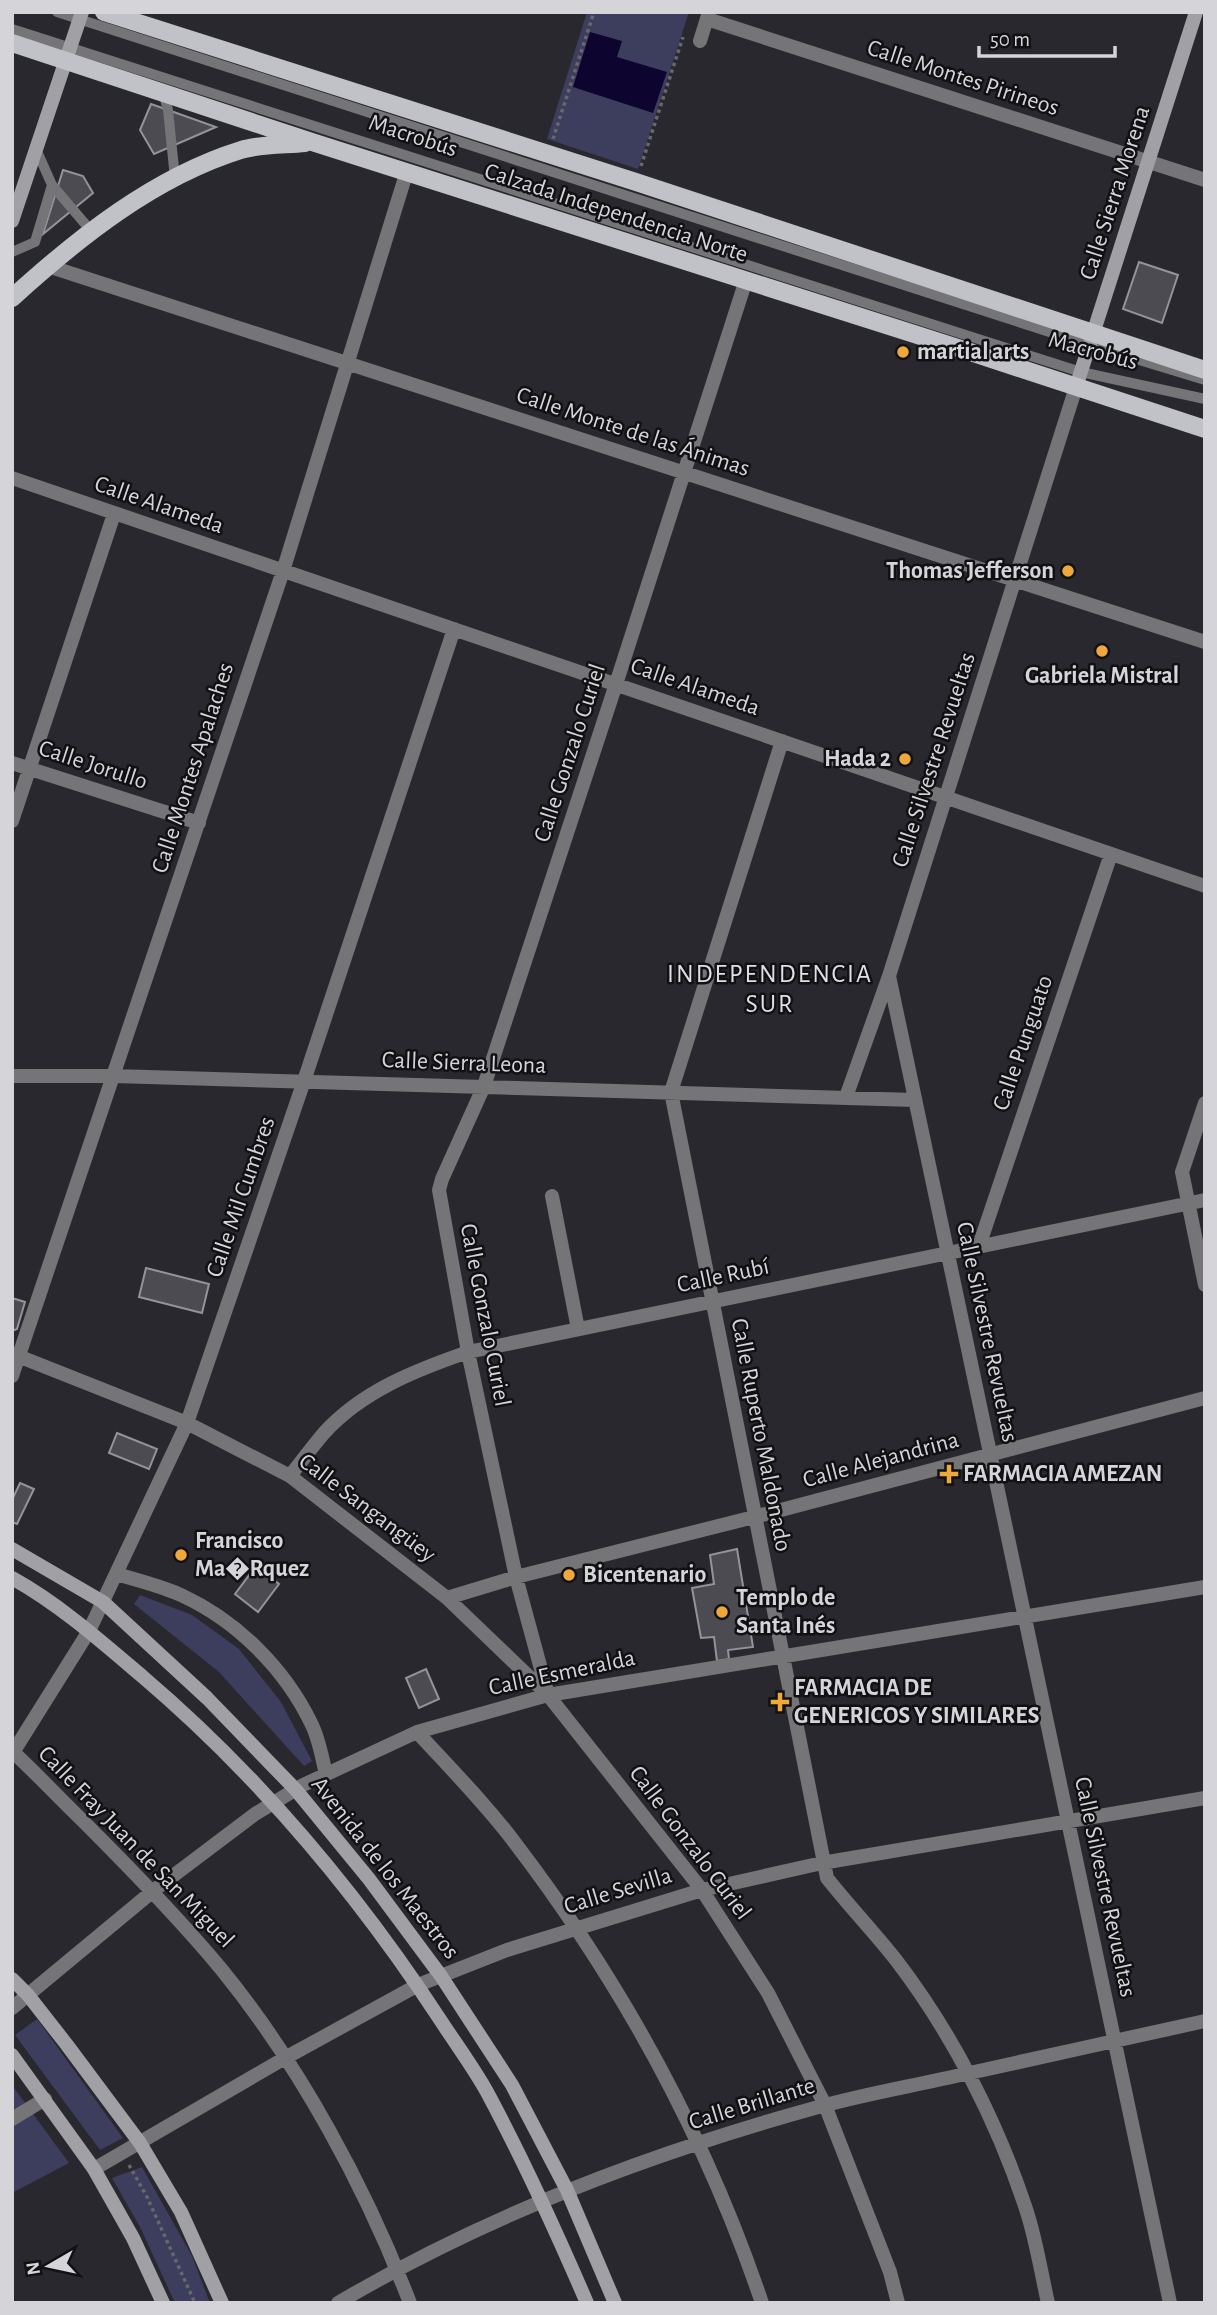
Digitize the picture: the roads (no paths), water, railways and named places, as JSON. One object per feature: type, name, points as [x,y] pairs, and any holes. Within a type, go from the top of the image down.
[{"type":"main road","name":"Calzada Independencia Norte","points":[[104,12],[636,182],[1091,340],[1205,370]]},
{"type":"main road","name":"Calzada Independencia Norte","points":[[12,43],[67,54],[163,92],[312,142],[746,280],[1078,379],[1205,429]]},
{"type":"main road","points":[[12,298],[92,232],[144,196],[192,169],[244,149],[312,142]]},
{"type":"street","name":"Calle Sierra Morena","points":[[1078,379],[1196,12]]},
{"type":"street","points":[[12,221],[80,16]]},
{"type":"street","points":[[700,41],[708,16]]},
{"type":"street","name":"Calle Montes Pirineos","points":[[708,16],[1205,180]]},
{"type":"street","name":"Calle Montes Apalaches","points":[[12,1376],[283,571],[407,171]]},
{"type":"street","name":"Calle Monte de las Ánimas","points":[[48,266],[1205,642]]},
{"type":"street","name":"Calle Gonzalo Curiel","points":[[746,280],[617,684],[484,1086],[439,1190],[468,1352],[516,1577],[548,1695],[702,1890],[768,1993],[825,2105],[890,2272],[898,2303]]},
{"type":"street","name":"Calle Silvestre Revueltas","points":[[1078,379],[889,976],[1170,2303]]},
{"type":"street","name":"Calle Alameda","points":[[12,478],[1205,886]]},
{"type":"street","points":[[12,821],[114,514]]},
{"type":"street","name":"Calle Mil Cumbres","points":[[13,1752],[89,1631],[187,1423],[454,629]]},
{"type":"street","name":"Calle Ruperto Maldonado","points":[[782,741],[671,1092],[822,1863],[827,1878],[895,1959],[916,1989],[968,2073],[1027,2210],[1048,2303]]},
{"type":"street","name":"Calle Jorullo","points":[[12,762],[199,823]]},
{"type":"street","name":"Calle Punguato","points":[[979,1246],[1111,854]]},
{"type":"street","points":[[846,1097],[889,976]]},
{"type":"street","name":"Calle Sierra Leona","points":[[12,1076],[304,1081],[915,1100]]},
{"type":"street","points":[[1205,1103],[1182,1172],[1205,1285]]},
{"type":"street","points":[[552,1196],[578,1329]]},
{"type":"street","name":"Calle Rubí","points":[[290,1476],[325,1432],[370,1394],[416,1370],[468,1352],[1205,1200]]},
{"type":"street","name":"Calle Sangangüey","points":[[17,1355],[187,1423],[290,1476],[447,1598],[548,1695]]},
{"type":"street","name":"Calle Alejandrina","points":[[447,1598],[516,1577],[1205,1398]]},
{"type":"street","name":"Avenida de los Maestros","points":[[12,1549],[103,1602],[207,1698],[296,1790],[369,1879],[441,1976],[512,2085],[567,2190],[615,2303]]},
{"type":"street","name":"Avenida de los Maestros","points":[[117,1574],[182,1595],[215,1613],[244,1635],[292,1692],[312,1724],[326,1774]]},
{"type":"street","name":"Avenida de los Maestros","points":[[12,1578],[89,1631],[189,1717],[273,1803],[343,1884],[418,1985],[485,2089],[543,2201],[587,2303]]},
{"type":"street","name":"Calle Esmeralda","points":[[12,2008],[153,1891],[273,1803],[326,1774],[417,1732],[548,1695],[1205,1587]]},
{"type":"street","points":[[417,1732],[474,1793],[515,1843],[616,1987],[661,2068],[697,2143],[743,2246],[762,2303]]},
{"type":"street","name":"Calle Fray Juan de San Miguel","points":[[13,1752],[153,1891],[223,1972],[285,2058],[344,2157],[397,2267],[410,2303]]},
{"type":"street","name":"Calle Sevilla","points":[[94,2169],[285,2058],[418,1985],[507,1950],[702,1890],[822,1863],[1205,1798]]},
{"type":"street","points":[[12,1979],[28,1995],[140,2143],[181,2212],[222,2303]]},
{"type":"street","name":"Calle Brillante","points":[[338,2303],[397,2267],[567,2190],[697,2143],[825,2105],[1205,2021]]},
{"type":"street","points":[[12,2055],[94,2169],[133,2238],[163,2303]]},
{"type":"street","points":[[12,2119],[45,2099]]},
{"type":"lane","name":"Macrobús","points":[[57,12],[80,16],[159,44],[1091,340],[1205,380]]},
{"type":"lane","name":"Macrobús","points":[[12,29],[67,54],[1078,379],[1205,400]]},
{"type":"lane","points":[[163,92],[168,110],[175,178]]},
{"type":"lane","points":[[36,149],[52,185],[92,232]]},
{"type":"lane","points":[[12,252],[35,242],[52,185]]},
{"type":"place","name":"martial arts","points":[[903,352]]},
{"type":"place","name":"Thomas Jefferson","points":[[1068,571]]},
{"type":"place","name":"Gabriela Mistral","points":[[1102,651]]},
{"type":"place","name":"Hada 2","points":[[905,759]]},
{"type":"place","name":"FARMACIA AMEZAN","points":[[949,1474]]},
{"type":"place","name":"Francisco Ma�Rquez","points":[[181,1555]]},
{"type":"place","name":"Bicentenario","points":[[569,1575]]},
{"type":"place","name":"Templo de Santa Inés","points":[[722,1612]]},
{"type":"place","name":"FARMACIA DE GENERICOS Y SIMILARES","points":[[780,1702]]},
{"type":"district","name":"INDEPENDENCIA SUR","points":[[770,989]]}]
